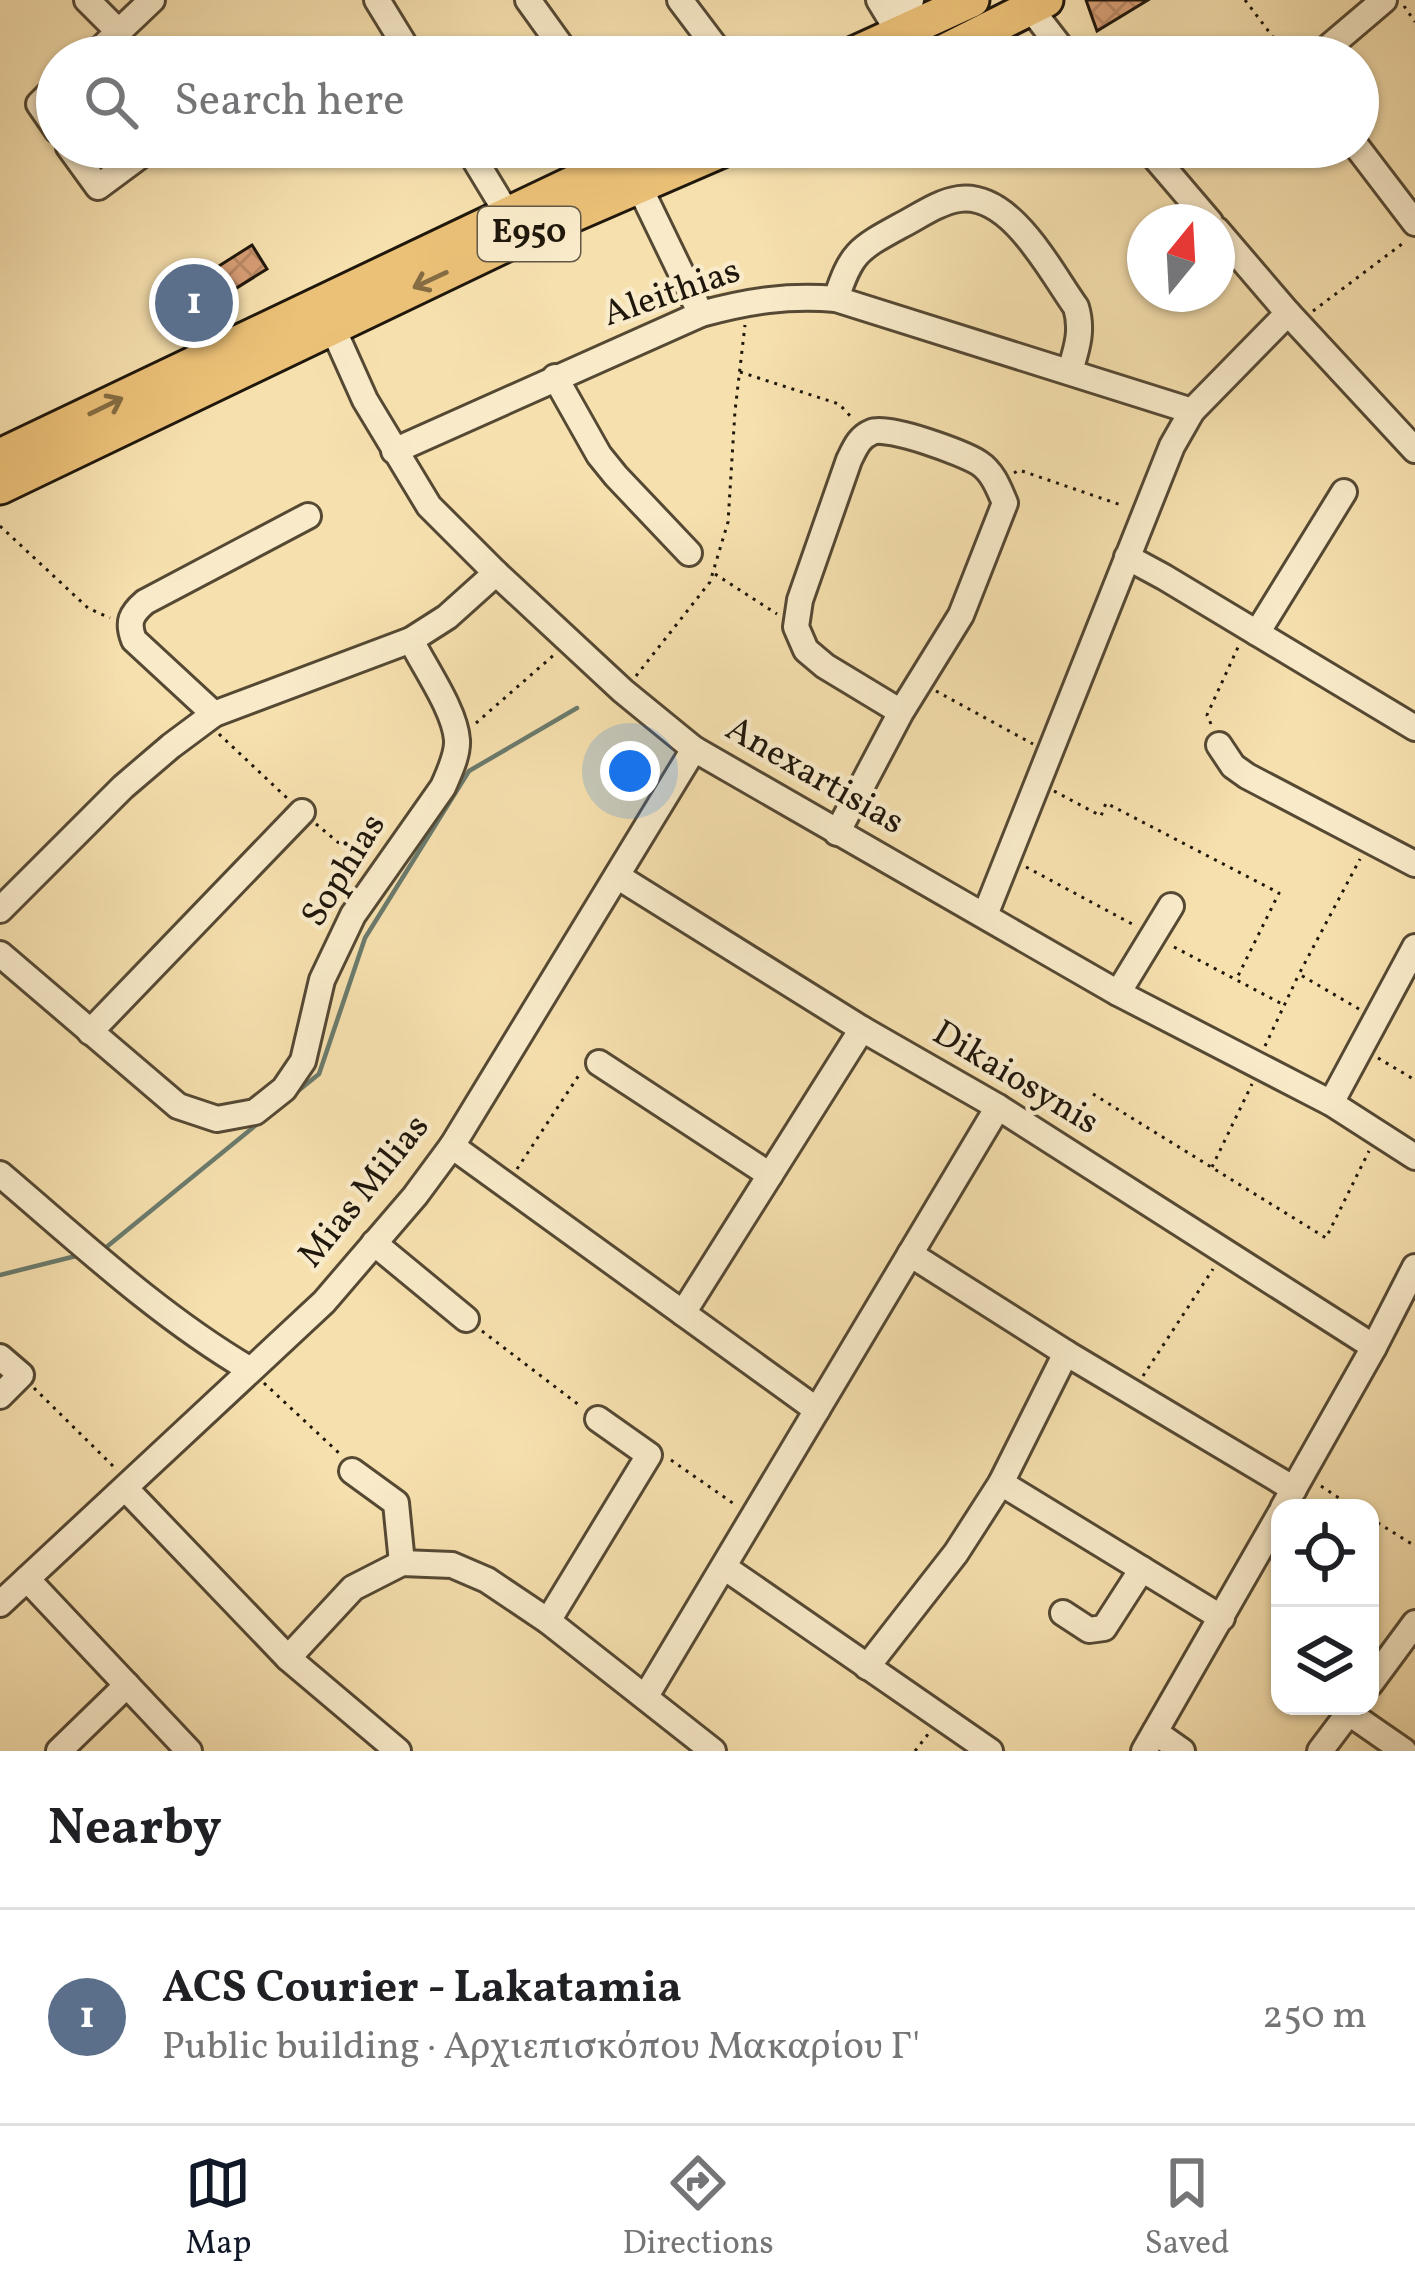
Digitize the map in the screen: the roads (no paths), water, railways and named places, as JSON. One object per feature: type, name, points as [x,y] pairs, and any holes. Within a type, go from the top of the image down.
[{"type":"main road","points":[[888,15],[972,0]]},
{"type":"main road","points":[[972,36],[1034,3]]},
{"type":"main road","name":"E950","points":[[0,487],[507,213],[615,168]]},
{"type":"main road","name":"E950","points":[[0,456],[327,314],[517,239],[624,168]]},
{"type":"street","points":[[87,0],[119,32]]},
{"type":"street","points":[[115,36],[152,0]]},
{"type":"street","points":[[377,0],[399,36]]},
{"type":"street","points":[[528,0],[554,36]]},
{"type":"street","points":[[680,0],[707,36]]},
{"type":"street","points":[[888,15],[911,0]]},
{"type":"street","points":[[1342,36],[1384,0]]},
{"type":"street","points":[[1034,3],[1055,36]]},
{"type":"street","points":[[84,168],[98,187],[124,168]]},
{"type":"street","points":[[480,168],[507,213]]},
{"type":"street","points":[[643,168],[701,314]]},
{"type":"street","points":[[1164,168],[1195,204]]},
{"type":"street","points":[[1373,168],[1415,223]]},
{"type":"street","points":[[836,299],[847,267],[869,243],[945,203],[960,199],[986,202],[1013,220],[1076,307],[1080,338],[1070,370]]},
{"type":"street","points":[[1235,251],[1415,450]]},
{"type":"street","name":"Aleithias","points":[[394,452],[701,314],[748,301],[800,296],[836,299],[1192,410]]},
{"type":"street","name":"Anexartisias","points":[[327,314],[365,400],[429,506],[623,691],[694,749],[1118,993],[1331,1103],[1415,1156]]},
{"type":"street","points":[[985,915],[1172,446],[1192,410],[1293,318]]},
{"type":"street","points":[[555,377],[599,455],[689,553]]},
{"type":"street","points":[[837,832],[901,712],[961,615],[1005,503],[997,483],[981,464],[895,430],[876,429],[859,439],[849,460],[800,600],[796,627],[806,650],[825,666],[901,712]]},
{"type":"street","points":[[1252,630],[1344,493]]},
{"type":"street","points":[[214,714],[134,640],[129,626],[133,612],[308,516]]},
{"type":"street","points":[[1127,557],[1415,728]]},
{"type":"street","points":[[0,910],[123,787],[214,714],[410,640],[447,616],[496,573]]},
{"type":"street","name":"Sophias","points":[[0,954],[178,1106],[217,1119],[255,1112],[284,1089],[303,1061],[322,980],[352,916],[443,787],[452,764],[457,740],[450,715],[410,640]]},
{"type":"street","points":[[1219,746],[1247,776],[1415,864]]},
{"type":"street","name":"Mias Milias","points":[[0,1604],[324,1302],[415,1196],[452,1146],[694,749]]},
{"type":"street","points":[[90,1032],[302,812]]},
{"type":"street","name":"Dikaiosynis","points":[[617,876],[862,1030],[998,1107],[1374,1347]]},
{"type":"street","points":[[1118,993],[1171,906]]},
{"type":"street","points":[[1331,1103],[1415,947]]},
{"type":"street","points":[[683,1313],[862,1030]]},
{"type":"street","points":[[599,1063],[770,1175]]},
{"type":"street","points":[[646,1696],[998,1107]]},
{"type":"street","points":[[452,1146],[817,1410]]},
{"type":"street","points":[[0,1174],[124,1280],[249,1370]]},
{"type":"street","points":[[374,1243],[466,1318]]},
{"type":"street","points":[[910,1254],[1290,1496]]},
{"type":"street","points":[[1182,1751],[1149,1742],[1415,1267]]},
{"type":"street","points":[[867,1667],[956,1553],[1001,1483],[1066,1353]]},
{"type":"street","points":[[0,1357],[21,1375],[0,1396]]},
{"type":"street","points":[[548,1621],[649,1455],[598,1419]]},
{"type":"street","points":[[352,1471],[396,1503],[402,1563]]},
{"type":"street","points":[[1001,1483],[1222,1618]]},
{"type":"street","points":[[129,1487],[289,1658],[398,1751]]},
{"type":"street","points":[[289,1658],[353,1588],[402,1563],[452,1565],[487,1580],[548,1621],[712,1751]]},
{"type":"street","points":[[724,1567],[990,1751]]},
{"type":"street","points":[[1063,1613],[1089,1630],[1104,1628],[1142,1569]]},
{"type":"street","points":[[27,1579],[189,1751]]},
{"type":"street","points":[[1379,1672],[1415,1623]]},
{"type":"street","points":[[59,1751],[127,1685]]},
{"type":"street","points":[[1320,1751],[1347,1715]]},
{"type":"street","points":[[1357,1715],[1404,1751]]},
{"type":"waterway","points":[[293,1095],[319,1074],[365,938],[469,771],[577,708]]},
{"type":"waterway","points":[[104,1249],[261,1121]]},
{"type":"waterway","points":[[0,1275],[76,1256]]},
{"type":"place","name":"ACS Courier - Lakatamia","points":[[194,303]]}]
